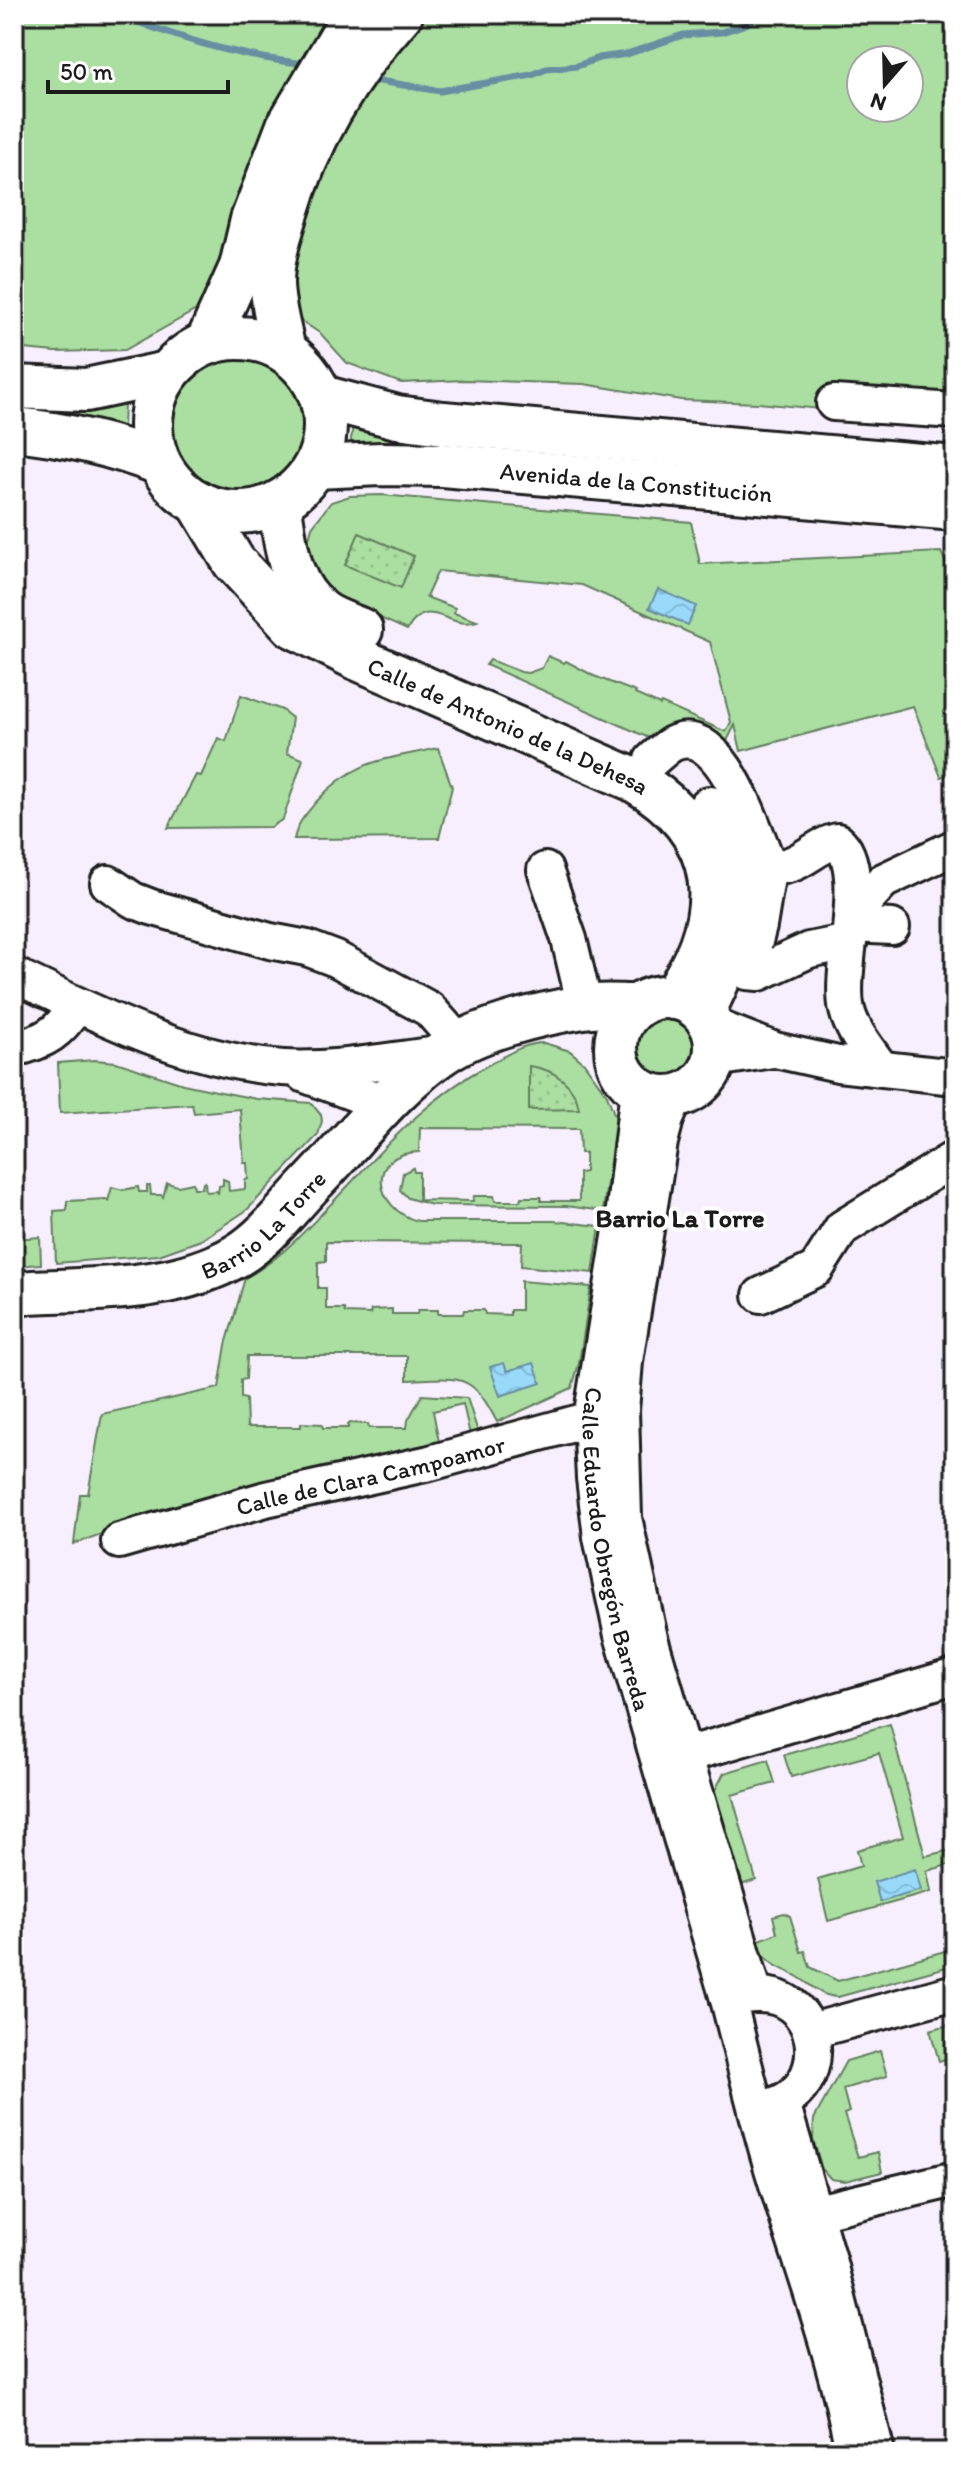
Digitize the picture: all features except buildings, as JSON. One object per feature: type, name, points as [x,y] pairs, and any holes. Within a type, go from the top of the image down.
[{"type":"main road","points":[[207,343],[241,267],[252,220],[305,126],[343,33],[362,14]]},
{"type":"main road","points":[[284,350],[272,284],[276,248],[301,170],[305,126],[344,85],[401,14]]},
{"type":"main road","points":[[224,338],[256,339],[284,350],[310,373],[322,397],[326,434],[315,467],[303,484],[279,502],[248,512],[222,511],[179,491],[157,462],[151,425],[155,398],[167,373],[181,357],[224,338]]},
{"type":"main road","points":[[14,387],[86,390],[167,373]]},
{"type":"main road","name":"Avenida de la Constitución","points":[[322,397],[397,417],[443,423],[955,468]]},
{"type":"main road","points":[[14,429],[57,433],[117,447],[157,462]]},
{"type":"main road","name":"Avenida de la Constitución","points":[[315,467],[442,465],[955,509]]},
{"type":"main road","name":"Calle de Antonio de la Dehesa","points":[[198,502],[234,562],[293,626],[356,658],[634,780],[657,793],[672,807],[693,831],[702,850],[711,889],[711,908],[688,1020]]},
{"type":"main road","name":"Calle de Antonio de la Dehesa","points":[[279,502],[289,562],[305,596],[323,613],[652,760],[676,775],[708,806],[731,846],[740,903],[736,934],[688,1020]]},
{"type":"main road","name":"Barrio La Torre","points":[[14,1293],[133,1286],[183,1277],[225,1261],[255,1243],[390,1099],[450,1048],[516,1022],[585,1007],[688,1020]]},
{"type":"main road","points":[[688,1020],[701,1083],[657,1093],[621,1071],[615,1047],[621,1024],[688,1020]]},
{"type":"main road","name":"Barrio La Torre","points":[[516,1022],[569,1026],[615,1047]]},
{"type":"street","points":[[834,403],[955,411]]},
{"type":"street","points":[[652,760],[672,744],[693,742],[711,754],[728,772],[738,789],[769,865],[759,926],[747,972],[759,973],[851,927],[883,881],[955,847]]},
{"type":"street","points":[[769,865],[778,868],[801,861],[837,841],[843,846],[849,863],[851,927],[847,1010],[856,1031],[881,1068]]},
{"type":"street","points":[[108,883],[151,907],[270,941],[307,948],[336,959],[429,1009],[450,1048],[327,1072]]},
{"type":"street","points":[[542,886],[569,939],[585,1007]]},
{"type":"street","points":[[851,927],[892,927]]},
{"type":"street","points":[[14,975],[134,1031],[243,1062],[327,1072],[375,1082],[390,1099]]},
{"type":"street","points":[[14,1049],[55,1034],[77,1005]]},
{"type":"street","name":"Barrio La Torre","points":[[688,1020],[775,1050],[838,1064],[955,1077]]},
{"type":"street","points":[[327,1072],[345,1117],[344,1150]]},
{"type":"street","name":"Calle Eduardo Obregón Barreda","points":[[657,1093],[623,1218],[606,1414],[594,1478],[609,1585],[742,1997]]},
{"type":"street","points":[[761,1295],[816,1269],[842,1228],[955,1158]]},
{"type":"street","name":"Calle Eduardo Obregón Barreda","points":[[606,1414],[633,1567],[650,1638],[686,1755],[742,1997]]},
{"type":"street","name":"Calle de Clara Campoamor","points":[[119,1541],[266,1499],[430,1463],[606,1414]]},
{"type":"street","points":[[686,1755],[955,1676]]},
{"type":"street","points":[[811,2031],[955,1992]]},
{"type":"street","points":[[770,2107],[798,2091],[810,2072],[814,2052],[811,2031],[799,2012],[776,1997],[742,1997],[770,2107],[802,2215],[867,2405],[877,2452]]},
{"type":"street","points":[[802,2215],[955,2179]]},
{"type":"street","points":[[802,2215],[853,2452]]},
{"type":"green space","points":[[14,14],[955,14],[955,422],[758,403],[681,400],[584,384],[464,380],[401,383],[347,363],[321,334],[294,316],[251,303],[198,309],[125,350],[55,352],[14,348]]},
{"type":"green space","points":[[239,360],[264,365],[286,379],[300,401],[305,426],[300,451],[286,473],[264,487],[239,492],[214,487],[192,473],[178,451],[173,426],[178,401],[192,379],[214,365]]},
{"type":"green space","points":[[14,400],[95,407],[124,404],[123,427],[97,420],[14,413]]},
{"type":"green space","points":[[353,423],[645,455],[350,448]]},
{"type":"green space","points":[[381,495],[691,522],[700,564],[941,552],[955,583],[955,772],[941,777],[913,706],[741,751],[735,725],[721,753],[658,742],[486,665],[490,660],[528,673],[542,668],[548,656],[564,663],[566,661],[726,732],[731,722],[710,642],[582,585],[438,571],[426,597],[455,608],[454,613],[477,621],[467,623],[423,614],[407,630],[333,597],[318,583],[307,546],[312,527],[331,502],[350,496]]},
{"type":"green space","points":[[359,533],[414,556],[401,588],[345,565]]},
{"type":"green space","points":[[241,695],[282,710],[292,718],[287,753],[303,759],[283,819],[271,827],[168,828],[196,775],[201,776],[218,738],[226,741]]},
{"type":"green space","points":[[438,748],[452,787],[439,838],[294,839],[305,815],[344,777],[371,763]]},
{"type":"green space","points":[[662,1014],[685,1024],[695,1047],[685,1070],[662,1080],[639,1070],[629,1047],[639,1024]]},
{"type":"green space","points":[[544,1043],[570,1051],[584,1063],[607,1095],[616,1119],[603,1211],[566,1206],[432,1205],[408,1198],[400,1190],[403,1173],[413,1168],[414,1172],[419,1172],[419,1200],[473,1201],[474,1196],[494,1196],[495,1201],[541,1197],[541,1201],[579,1201],[579,1173],[585,1172],[585,1153],[580,1153],[579,1129],[420,1128],[419,1152],[402,1155],[390,1162],[383,1171],[382,1182],[392,1205],[403,1215],[418,1221],[554,1221],[600,1226],[593,1273],[521,1266],[522,1243],[326,1242],[326,1261],[318,1262],[318,1288],[326,1288],[326,1309],[344,1309],[345,1313],[370,1314],[371,1310],[392,1309],[392,1314],[438,1310],[438,1314],[463,1314],[464,1310],[484,1310],[485,1314],[510,1315],[510,1310],[521,1310],[521,1281],[591,1287],[572,1388],[497,1422],[479,1394],[462,1381],[407,1380],[407,1356],[247,1356],[246,1379],[241,1380],[241,1398],[246,1399],[247,1427],[301,1427],[301,1423],[322,1424],[323,1428],[348,1428],[348,1423],[368,1424],[369,1428],[407,1428],[408,1420],[422,1395],[467,1398],[478,1432],[470,1435],[463,1404],[433,1411],[439,1442],[180,1505],[74,1544],[80,1494],[88,1494],[102,1414],[219,1388],[226,1345],[245,1278],[290,1246],[402,1130],[442,1095],[509,1054],[529,1045]]},
{"type":"green space","points":[[116,1062],[183,1084],[221,1092],[257,1099],[311,1103],[321,1115],[318,1135],[247,1210],[201,1240],[159,1255],[56,1263],[54,1211],[67,1210],[67,1201],[108,1201],[112,1187],[123,1190],[138,1187],[139,1192],[147,1192],[147,1186],[150,1186],[151,1195],[163,1197],[167,1183],[178,1186],[193,1183],[194,1188],[202,1188],[205,1182],[206,1192],[217,1191],[218,1194],[223,1179],[228,1181],[229,1191],[245,1189],[245,1180],[248,1179],[240,1109],[194,1113],[192,1104],[60,1113],[58,1063]]},
{"type":"green space","points":[[529,1066],[547,1070],[562,1079],[573,1092],[579,1109],[529,1110]]},
{"type":"green space","points":[[40,1237],[41,1264],[14,1266],[14,1239]]},
{"type":"green space","points":[[890,1724],[925,1856],[955,1849],[955,1863],[927,1871],[931,1892],[828,1921],[818,1879],[861,1866],[857,1850],[903,1837],[879,1753],[791,1777],[784,1755]]},
{"type":"green space","points":[[768,1760],[775,1783],[732,1795],[756,1880],[741,1885],[714,1792],[724,1773]]},
{"type":"green space","points":[[784,1913],[790,1916],[801,1952],[805,1951],[810,1967],[838,1981],[945,1951],[950,1966],[838,1997],[826,1995],[773,1964],[761,1950],[757,1941],[777,1933],[773,1916]]},
{"type":"green space","points":[[955,2023],[955,2056],[939,2061],[930,2030]]},
{"type":"green space","points":[[880,2051],[887,2076],[843,2089],[849,2112],[844,2114],[858,2157],[878,2152],[882,2172],[845,2181],[831,2179],[822,2169],[813,2139],[814,2119],[846,2061]]},
{"type":"water","points":[[658,589],[696,606],[688,625],[649,608]]},
{"type":"water","points":[[504,1363],[507,1371],[534,1363],[541,1383],[500,1396],[490,1367]]},
{"type":"water","points":[[915,1869],[921,1890],[880,1902],[874,1882]]},
{"type":"waterway","points":[[118,14],[211,46],[308,64]]},
{"type":"waterway","points":[[367,79],[440,91],[532,75],[546,69],[577,66],[599,58],[627,54],[683,35],[722,32],[746,24],[759,14]]},
{"type":"district","name":"Barrio La Torre","points":[[680,1218]]}]
